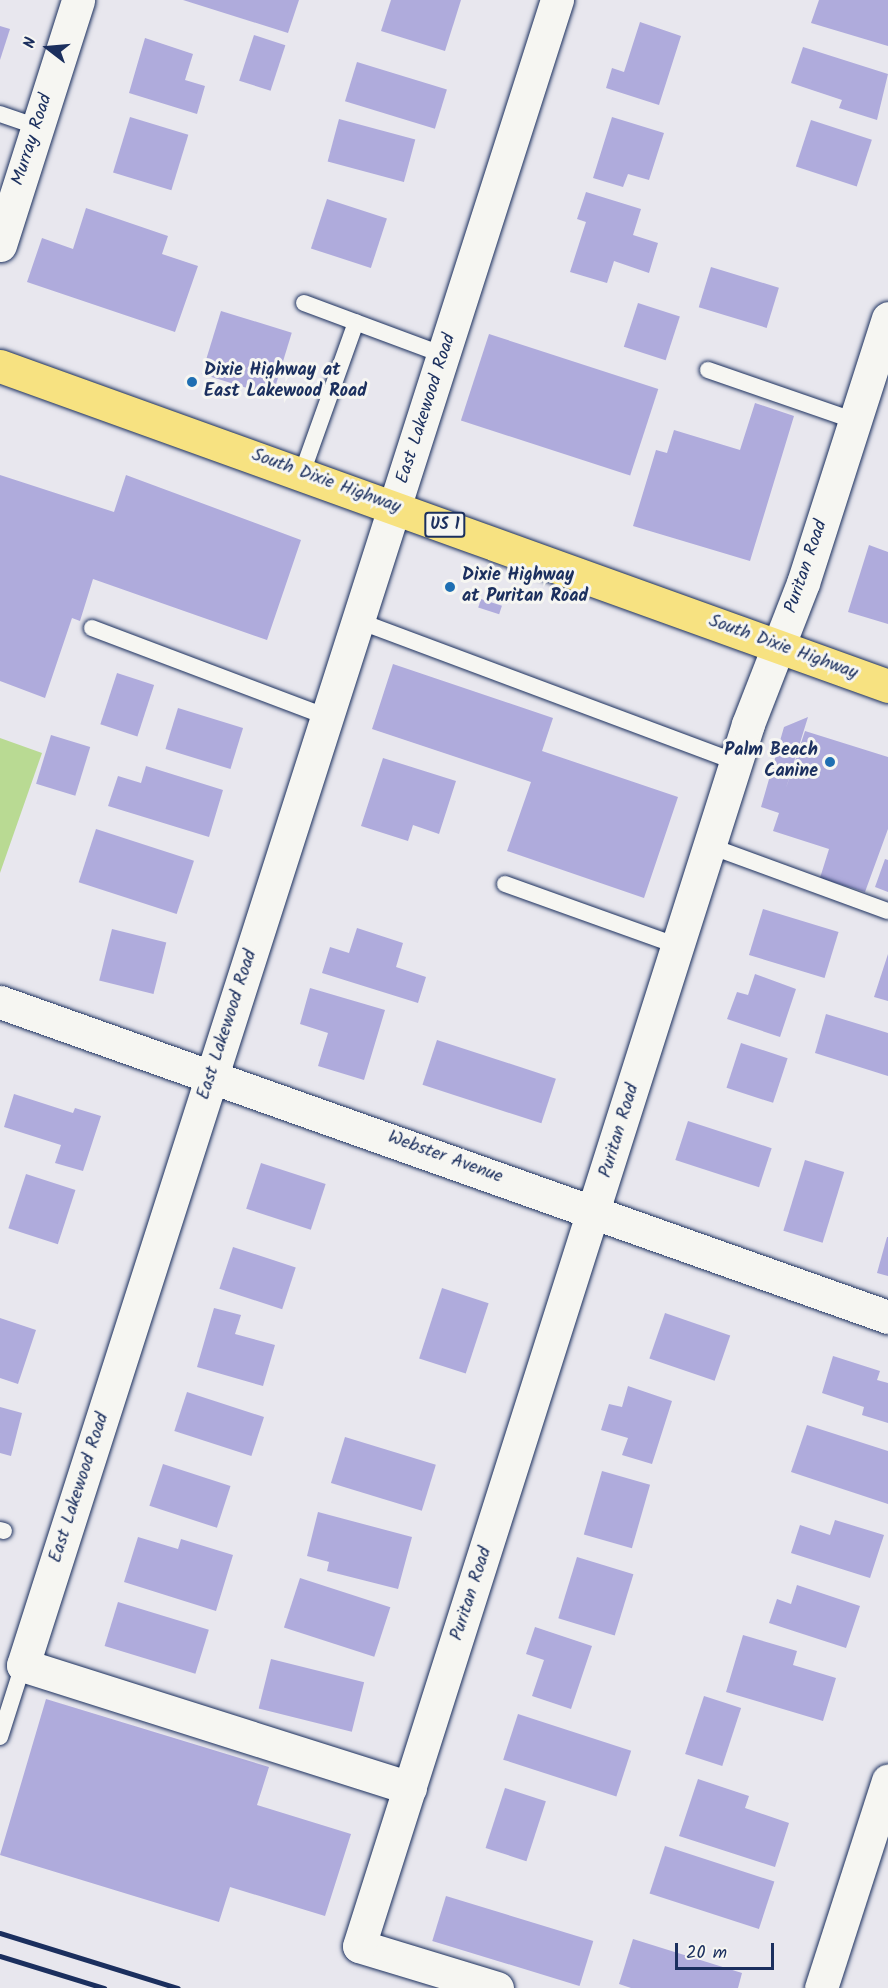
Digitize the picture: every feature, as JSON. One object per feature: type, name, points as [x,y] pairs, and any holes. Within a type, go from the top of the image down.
[{"type":"main road","name":"South Dixie Highway","points":[[0,366],[888,686]]},
{"type":"street","name":"Murray Road","points":[[0,245],[78,0]]},
{"type":"street","name":"East Lakewood Road","points":[[23,1665],[557,0]]},
{"type":"street","name":"Puritan Road","points":[[497,1988],[359,1946],[595,1212],[736,762],[779,647],[888,318]]},
{"type":"street","name":"Webster Avenue","points":[[0,1002],[212,1075],[888,1317]]},
{"type":"street","points":[[23,1665],[410,1788]]},
{"type":"street","points":[[821,1988],[888,1781]]},
{"type":"lane","points":[[0,114],[38,127]]},
{"type":"lane","points":[[304,303],[444,355]]},
{"type":"lane","points":[[302,473],[356,322]]},
{"type":"lane","points":[[708,370],[855,421]]},
{"type":"lane","points":[[359,621],[736,762]]},
{"type":"lane","points":[[92,628],[328,717]]},
{"type":"lane","points":[[710,846],[888,911]]},
{"type":"lane","points":[[505,884],[678,946]]},
{"type":"lane","points":[[0,1737],[23,1665]]},
{"type":"green space","points":[[0,738],[42,753],[0,873]]},
{"type":"building","points":[[183,0],[299,0],[288,33]]},
{"type":"building","points":[[391,0],[461,0],[445,51],[381,31]]},
{"type":"building","points":[[819,0],[888,0],[888,46],[811,23]]},
{"type":"building","points":[[640,22],[681,36],[659,105],[606,88],[612,68],[624,72]]},
{"type":"building","points":[[0,26],[10,29],[0,60]]},
{"type":"building","points":[[254,35],[285,45],[271,91],[239,81]]},
{"type":"building","points":[[145,38],[193,54],[185,80],[205,86],[197,114],[129,93]]},
{"type":"building","points":[[803,47],[888,74],[877,120],[839,108],[842,100],[791,83]]},
{"type":"building","points":[[357,62],[447,89],[435,129],[345,101]]},
{"type":"building","points":[[130,117],[188,135],[171,190],[113,172]]},
{"type":"building","points":[[612,117],[664,133],[649,180],[628,174],[623,187],[593,178]]},
{"type":"building","points":[[339,119],[415,139],[404,182],[328,162]]},
{"type":"building","points":[[811,120],[872,140],[857,186],[796,167]]},
{"type":"building","points":[[586,192],[641,209],[633,235],[658,243],[649,273],[614,261],[607,283],[570,272],[586,222],[577,219]]},
{"type":"building","points":[[327,199],[387,218],[371,268],[311,248]]},
{"type":"building","points":[[86,208],[168,236],[162,254],[198,266],[175,332],[27,282],[42,238],[73,249]]},
{"type":"building","points":[[711,267],[779,288],[767,328],[699,307]]},
{"type":"building","points":[[638,303],[680,317],[666,360],[624,347]]},
{"type":"building","points":[[221,311],[292,333],[272,396],[202,374]]},
{"type":"building","points":[[489,334],[658,389],[630,476],[461,421]]},
{"type":"building","points":[[755,403],[794,416],[750,561],[633,526],[656,450],[667,453],[674,430],[740,450]]},
{"type":"building","points":[[0,475],[114,512],[126,475],[301,540],[267,640],[93,579],[80,621],[72,618],[45,698],[0,681]]},
{"type":"building","points":[[869,545],[888,552],[888,624],[848,612]]},
{"type":"building","points":[[481,599],[502,606],[499,614],[478,608]]},
{"type":"building","points":[[393,664],[553,718],[542,751],[678,797],[644,898],[507,851],[531,782],[372,729]]},
{"type":"building","points":[[117,673],[154,685],[137,736],[100,724]]},
{"type":"building","points":[[178,708],[243,728],[230,769],[165,749]]},
{"type":"building","points":[[808,717],[786,788],[805,731],[888,757],[888,829],[865,892],[820,878],[829,849],[773,831],[779,813],[761,807],[784,727]]},
{"type":"building","points":[[51,735],[90,747],[75,796],[36,784]]},
{"type":"building","points":[[383,758],[456,781],[439,834],[413,825],[408,841],[361,826]]},
{"type":"building","points":[[146,766],[223,790],[209,837],[108,806],[118,776],[141,783]]},
{"type":"building","points":[[96,829],[194,861],[177,914],[79,882]]},
{"type":"building","points":[[885,859],[888,860],[888,892],[875,887]]},
{"type":"building","points":[[763,909],[839,932],[825,978],[749,955]]},
{"type":"building","points":[[357,928],[403,943],[396,967],[426,977],[418,1003],[322,973],[330,947],[349,953]]},
{"type":"building","points":[[112,929],[166,943],[154,994],[99,980]]},
{"type":"building","points":[[888,954],[888,1001],[874,997]]},
{"type":"building","points":[[755,974],[796,989],[780,1037],[727,1019],[737,992],[748,995]]},
{"type":"building","points":[[310,988],[385,1010],[364,1080],[318,1066],[328,1033],[300,1024]]},
{"type":"building","points":[[826,1014],[888,1033],[888,1076],[815,1053]]},
{"type":"building","points":[[437,1040],[556,1079],[541,1123],[422,1085]]},
{"type":"building","points":[[741,1043],[788,1058],[773,1103],[726,1088]]},
{"type":"building","points":[[14,1094],[73,1113],[75,1108],[101,1116],[83,1171],[55,1163],[61,1145],[4,1127]]},
{"type":"building","points":[[688,1121],[772,1148],[759,1187],[675,1160]]},
{"type":"building","points":[[805,1160],[844,1172],[823,1243],[783,1231]]},
{"type":"building","points":[[261,1163],[326,1184],[311,1230],[246,1209]]},
{"type":"building","points":[[26,1174],[75,1190],[58,1244],[8,1228]]},
{"type":"building","points":[[888,1237],[888,1276],[877,1273]]},
{"type":"building","points":[[233,1247],[296,1267],[282,1309],[219,1289]]},
{"type":"building","points":[[442,1288],[489,1303],[466,1374],[419,1358]]},
{"type":"building","points":[[214,1308],[241,1315],[235,1334],[275,1345],[263,1386],[197,1367]]},
{"type":"building","points":[[665,1313],[730,1335],[715,1381],[649,1358]]},
{"type":"building","points":[[0,1318],[36,1330],[18,1384],[0,1378]]},
{"type":"building","points":[[833,1356],[880,1371],[877,1380],[888,1383],[888,1423],[862,1415],[864,1407],[822,1393]]},
{"type":"building","points":[[628,1386],[672,1401],[652,1464],[622,1455],[628,1438],[601,1430],[609,1404],[622,1407]]},
{"type":"building","points":[[187,1392],[264,1417],[251,1456],[174,1431]]},
{"type":"building","points":[[0,1407],[22,1413],[11,1456],[0,1453]]},
{"type":"building","points":[[807,1425],[888,1451],[888,1504],[791,1472]]},
{"type":"building","points":[[345,1437],[436,1465],[422,1511],[331,1483]]},
{"type":"building","points":[[163,1464],[231,1486],[217,1528],[149,1506]]},
{"type":"building","points":[[602,1471],[650,1485],[632,1548],[584,1534]]},
{"type":"building","points":[[318,1512],[412,1537],[398,1589],[327,1571],[329,1562],[307,1556]]},
{"type":"building","points":[[835,1520],[884,1535],[870,1578],[791,1553],[800,1525],[830,1535]]},
{"type":"building","points":[[138,1537],[178,1549],[181,1539],[233,1555],[216,1611],[124,1582]]},
{"type":"building","points":[[577,1557],[633,1574],[615,1635],[558,1618]]},
{"type":"building","points":[[300,1578],[390,1607],[374,1657],[284,1627]]},
{"type":"building","points":[[797,1585],[860,1606],[846,1648],[769,1623],[777,1599],[791,1604]]},
{"type":"building","points":[[118,1602],[209,1630],[195,1674],[105,1646]]},
{"type":"building","points":[[535,1627],[592,1646],[571,1709],[532,1696],[544,1660],[526,1654]]},
{"type":"building","points":[[743,1635],[797,1651],[793,1665],[836,1678],[823,1721],[726,1692]]},
{"type":"building","points":[[271,1659],[364,1682],[352,1732],[259,1708]]},
{"type":"building","points":[[704,1696],[741,1708],[722,1766],[685,1754]]},
{"type":"building","points":[[46,1699],[269,1767],[257,1805],[351,1834],[325,1916],[230,1887],[219,1922],[0,1855]]},
{"type":"building","points":[[518,1714],[631,1751],[616,1796],[503,1760]]},
{"type":"building","points":[[698,1779],[749,1796],[745,1808],[789,1823],[775,1867],[679,1836]]},
{"type":"building","points":[[505,1788],[546,1801],[526,1861],[486,1848]]},
{"type":"building","points":[[665,1846],[774,1882],[759,1929],[650,1894]]},
{"type":"building","points":[[446,1896],[593,1941],[580,1986],[432,1941]]},
{"type":"building","points":[[633,1939],[742,1973],[738,1988],[631,1988],[619,1984]]},
{"type":"railway","points":[[0,1933],[178,1988]]},
{"type":"railway","points":[[0,1956],[104,1988]]},
{"type":"place","name":"Dixie Highway at East Lakewood Road","points":[[192,382]]},
{"type":"place","name":"Dixie Highway at Puritan Road","points":[[450,587]]},
{"type":"place","name":"Palm Beach Canine","points":[[830,762]]}]
